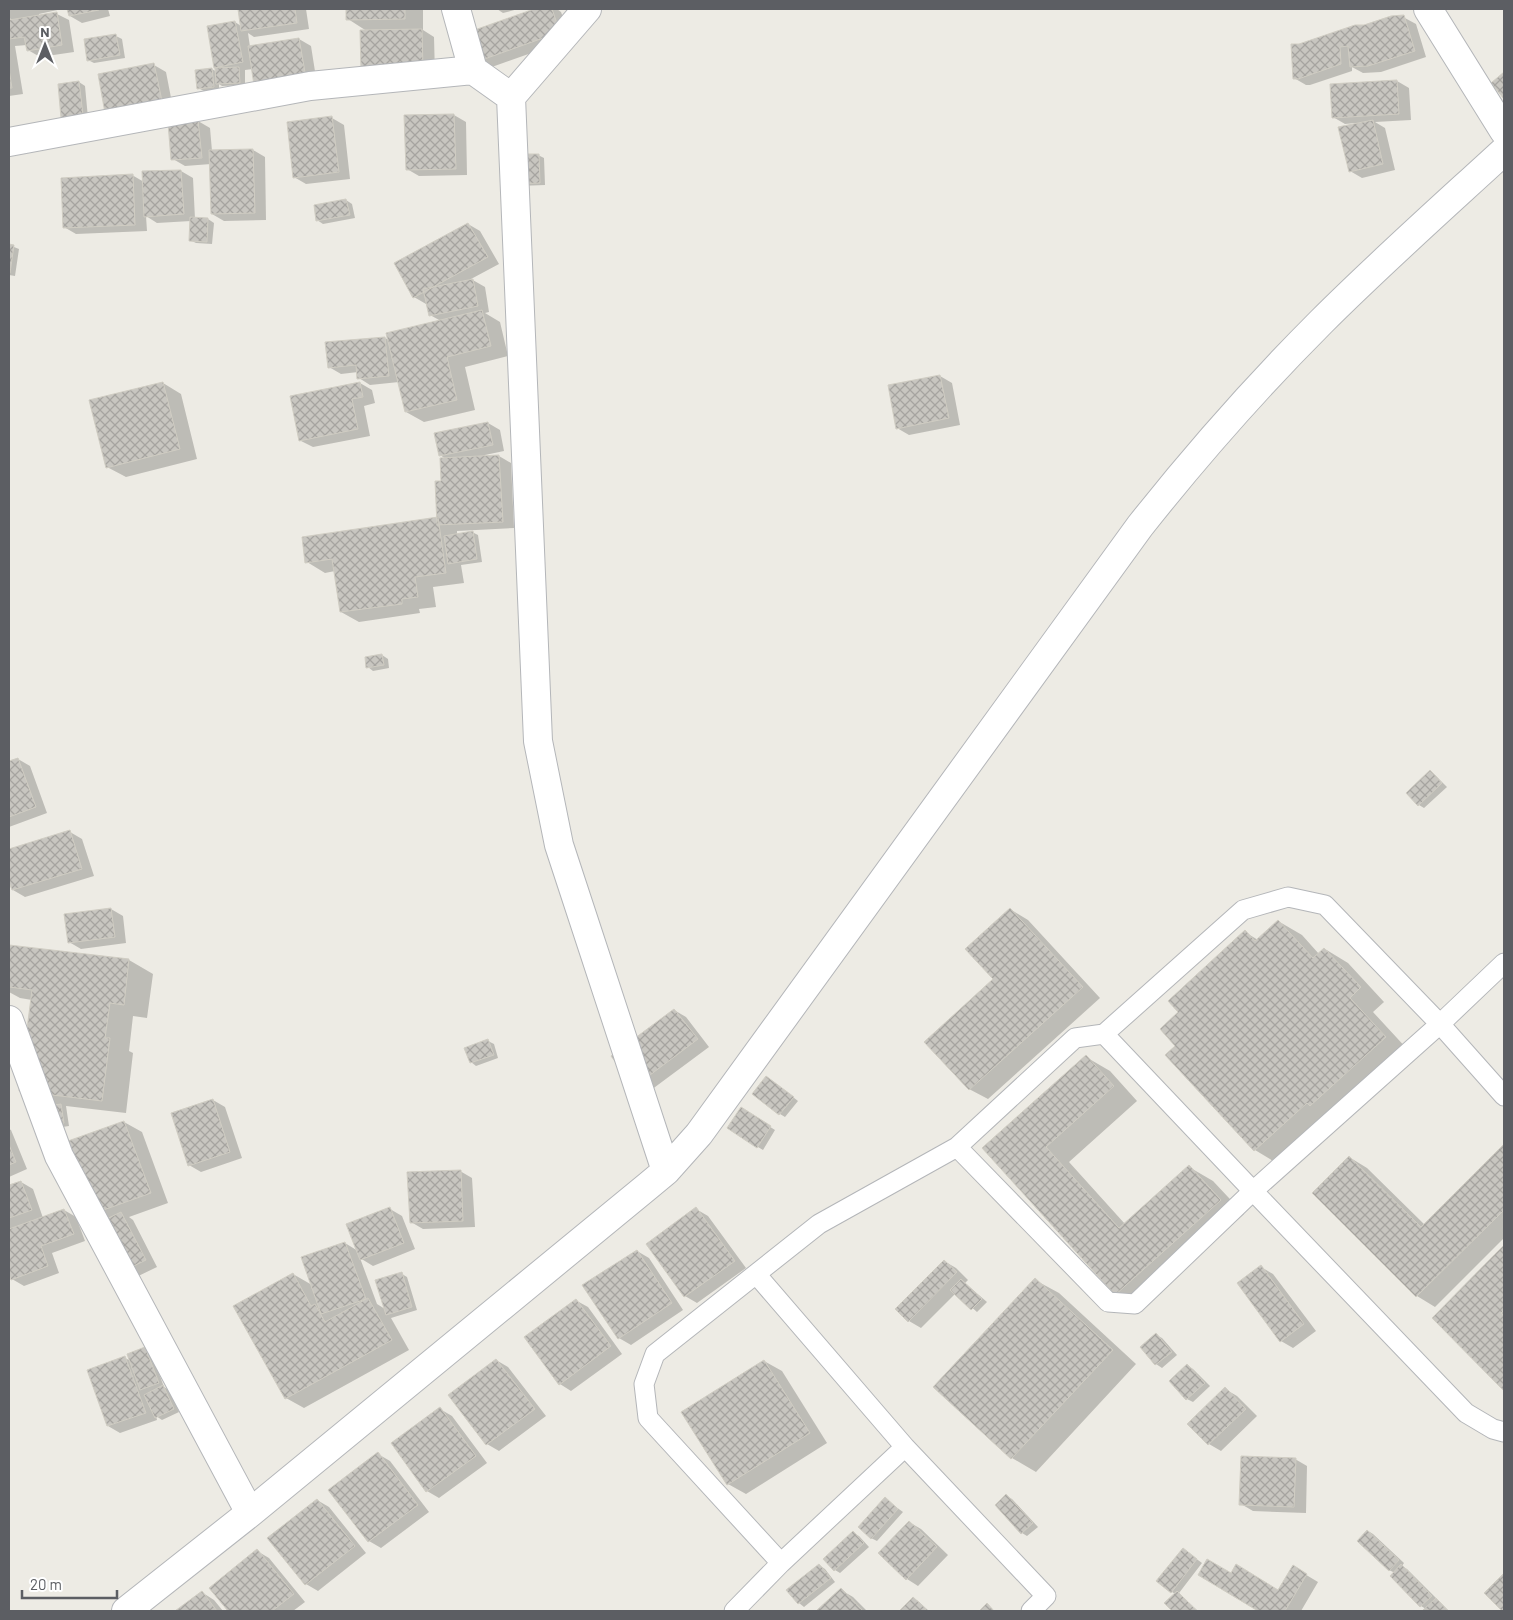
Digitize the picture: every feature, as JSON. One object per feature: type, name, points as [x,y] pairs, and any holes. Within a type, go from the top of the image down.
[{"type":"street","points":[[456,9],[473,70],[511,97]]},
{"type":"street","points":[[587,9],[511,97],[538,742],[559,845],[666,1171]]},
{"type":"street","points":[[1428,9],[1504,131]]},
{"type":"street","points":[[9,142],[310,86],[473,70]]},
{"type":"street","points":[[126,1611],[250,1513],[666,1171],[698,1134],[1140,526],[1176,481],[1251,394],[1322,321],[1504,151]]},
{"type":"street","points":[[9,1020],[59,1156],[250,1513]]},
{"type":"lane","points":[[782,1563],[648,1418],[644,1384],[655,1354],[819,1224],[957,1147],[1075,1038],[1104,1034],[1243,910],[1288,897],[1325,905],[1440,1024],[1504,1096]]},
{"type":"lane","points":[[957,1147],[1108,1302],[1135,1304],[1253,1191],[1440,1024],[1504,963]]},
{"type":"lane","points":[[1104,1034],[1466,1413],[1493,1429],[1504,1432]]},
{"type":"lane","points":[[756,1274],[905,1447],[1046,1596],[1031,1611]]},
{"type":"lane","points":[[734,1611],[905,1447]]},
{"type":"building","points":[[67,9],[98,9],[99,10],[69,16]]},
{"type":"building","points":[[238,9],[295,9],[297,23],[241,31]]},
{"type":"building","points":[[346,9],[405,9],[405,19],[346,20]]},
{"type":"building","points":[[534,9],[552,9],[560,32],[476,62],[466,33]]},
{"type":"building","points":[[57,12],[62,45],[27,51],[24,37],[9,39],[9,20]]},
{"type":"building","points":[[1404,15],[1415,51],[1368,66],[1350,67],[1348,46],[1340,47],[1341,64],[1293,79],[1291,44],[1299,44],[1355,25],[1364,25],[1391,16]]},
{"type":"building","points":[[235,21],[243,62],[214,68],[207,26]]},
{"type":"building","points":[[422,29],[423,69],[361,70],[360,30]]},
{"type":"building","points":[[116,34],[120,55],[87,61],[84,39]]},
{"type":"building","points":[[299,38],[306,78],[254,85],[248,46]]},
{"type":"building","points":[[154,63],[162,101],[105,113],[98,74]]},
{"type":"building","points":[[239,67],[240,83],[216,84],[215,68]]},
{"type":"building","points":[[212,68],[214,87],[197,89],[195,70]]},
{"type":"building","points":[[9,69],[12,88],[9,88]]},
{"type":"building","points":[[1504,72],[1504,99],[1491,83]]},
{"type":"building","points":[[1397,80],[1399,114],[1332,118],[1330,84]]},
{"type":"building","points":[[79,81],[83,115],[61,118],[58,84]]},
{"type":"building","points":[[454,114],[456,169],[406,170],[404,115]]},
{"type":"building","points":[[332,116],[339,172],[293,178],[287,122]]},
{"type":"building","points":[[198,120],[202,158],[171,160],[168,123]]},
{"type":"building","points":[[1373,120],[1383,164],[1349,172],[1338,127]]},
{"type":"building","points":[[253,149],[255,213],[211,214],[209,150]]},
{"type":"building","points":[[511,154],[539,154],[540,183],[511,184]]},
{"type":"building","points":[[181,170],[184,214],[144,217],[142,171]]},
{"type":"building","points":[[133,174],[135,225],[63,228],[61,178]]},
{"type":"building","points":[[346,199],[350,215],[316,221],[314,205]]},
{"type":"building","points":[[190,217],[208,218],[207,242],[189,241]]},
{"type":"building","points":[[468,223],[488,257],[413,298],[394,263]]},
{"type":"building","points":[[9,244],[14,245],[10,273],[9,273]]},
{"type":"building","points":[[473,279],[478,306],[429,316],[423,289]]},
{"type":"building","points":[[482,310],[491,346],[447,357],[457,400],[405,412],[386,333]]},
{"type":"building","points":[[385,337],[389,376],[357,379],[356,365],[328,368],[325,342]]},
{"type":"building","points":[[940,375],[949,418],[896,429],[888,385]]},
{"type":"building","points":[[163,382],[180,449],[106,468],[89,400]]},
{"type":"building","points":[[360,382],[363,397],[352,399],[358,429],[299,441],[290,396]]},
{"type":"building","points":[[488,422],[493,445],[439,456],[434,433]]},
{"type":"building","points":[[499,455],[503,522],[437,525],[435,481],[441,481],[440,458]]},
{"type":"building","points":[[438,517],[446,573],[415,577],[418,597],[402,599],[402,604],[340,612],[332,559],[305,563],[302,537]]},
{"type":"building","points":[[473,531],[477,559],[448,564],[444,536]]},
{"type":"building","points":[[382,654],[384,665],[366,668],[365,657]]},
{"type":"building","points":[[18,758],[36,807],[9,817],[9,761]]},
{"type":"building","points":[[1430,770],[1442,783],[1418,806],[1406,793]]},
{"type":"building","points":[[70,830],[82,869],[12,890],[9,882],[9,849]]},
{"type":"building","points":[[111,908],[115,937],[68,943],[64,914]]},
{"type":"building","points":[[1010,908],[1083,987],[969,1090],[924,1042],[993,979],[965,949]]},
{"type":"building","points":[[1278,920],[1313,958],[1324,948],[1361,987],[1350,998],[1386,1037],[1310,1106],[1307,1103],[1254,1151],[1165,1055],[1175,1046],[1160,1029],[1178,1012],[1168,1001],[1245,930],[1255,941]]},
{"type":"building","points":[[9,945],[129,959],[124,1005],[110,1003],[105,1038],[110,1038],[102,1101],[19,1091],[32,990],[9,987]]},
{"type":"building","points":[[674,1009],[698,1039],[634,1087],[611,1056]]},
{"type":"building","points":[[488,1039],[494,1055],[470,1063],[464,1048]]},
{"type":"building","points":[[1086,1055],[1114,1086],[1046,1147],[1119,1228],[1189,1165],[1221,1200],[1115,1295],[982,1148]]},
{"type":"building","points":[[766,1076],[794,1097],[779,1115],[752,1094]]},
{"type":"building","points":[[213,1099],[230,1152],[188,1166],[171,1113]]},
{"type":"building","points":[[61,1104],[64,1123],[49,1126],[46,1106]]},
{"type":"building","points":[[741,1107],[771,1126],[757,1148],[727,1128]]},
{"type":"building","points":[[124,1121],[151,1193],[95,1213],[68,1141]]},
{"type":"building","points":[[1504,1144],[1504,1210],[1416,1297],[1312,1193],[1349,1156],[1421,1227]]},
{"type":"building","points":[[9,1145],[16,1162],[9,1165]]},
{"type":"building","points":[[461,1170],[463,1221],[410,1223],[407,1172]]},
{"type":"building","points":[[21,1181],[32,1210],[9,1218],[9,1185]]},
{"type":"building","points":[[390,1207],[404,1243],[360,1260],[346,1224]]},
{"type":"building","points":[[696,1207],[735,1261],[684,1297],[646,1244]]},
{"type":"building","points":[[64,1209],[74,1234],[41,1246],[48,1266],[11,1280],[9,1274],[9,1229]]},
{"type":"building","points":[[121,1212],[146,1260],[115,1275],[96,1224]]},
{"type":"building","points":[[345,1242],[366,1299],[321,1314],[301,1257]]},
{"type":"building","points":[[1504,1245],[1504,1310],[1501,1313],[1504,1316],[1504,1391],[1432,1318]]},
{"type":"building","points":[[637,1250],[672,1303],[618,1339],[582,1285]]},
{"type":"building","points":[[944,1260],[957,1272],[908,1322],[895,1309]]},
{"type":"building","points":[[1261,1265],[1304,1324],[1280,1342],[1237,1283]]},
{"type":"building","points":[[402,1272],[412,1307],[386,1315],[375,1280]]},
{"type":"building","points":[[293,1273],[311,1306],[315,1304],[325,1322],[368,1298],[392,1340],[285,1399],[233,1306]]},
{"type":"building","points":[[1035,1278],[1113,1350],[1011,1459],[933,1387]]},
{"type":"building","points":[[961,1279],[982,1299],[971,1310],[950,1290]]},
{"type":"building","points":[[576,1299],[611,1346],[559,1385],[524,1337]]},
{"type":"building","points":[[1156,1333],[1172,1352],[1155,1365],[1140,1347]]},
{"type":"building","points":[[145,1347],[159,1383],[140,1390],[127,1354]]},
{"type":"building","points":[[125,1356],[146,1413],[107,1426],[87,1370]]},
{"type":"building","points":[[496,1359],[535,1409],[486,1445],[448,1395]]},
{"type":"building","points":[[764,1360],[810,1433],[727,1485],[681,1412]]},
{"type":"building","points":[[1187,1364],[1205,1383],[1186,1400],[1169,1381]]},
{"type":"building","points":[[163,1385],[174,1409],[155,1418],[144,1395]]},
{"type":"building","points":[[1225,1387],[1246,1409],[1208,1445],[1187,1424]]},
{"type":"building","points":[[440,1407],[476,1456],[426,1492],[391,1443]]},
{"type":"building","points":[[378,1452],[418,1505],[368,1542],[328,1490]]},
{"type":"building","points":[[1241,1456],[1296,1458],[1294,1507],[1239,1505]]},
{"type":"building","points":[[1006,1494],[1033,1523],[1021,1534],[995,1505]]},
{"type":"building","points":[[885,1497],[898,1509],[871,1539],[858,1527]]},
{"type":"building","points":[[317,1499],[355,1546],[305,1585],[267,1538]]},
{"type":"building","points":[[909,1521],[937,1547],[906,1580],[878,1553]]},
{"type":"building","points":[[1367,1530],[1399,1560],[1389,1571],[1357,1541]]},
{"type":"building","points":[[853,1531],[864,1543],[834,1571],[823,1559]]},
{"type":"building","points":[[1183,1548],[1197,1559],[1171,1593],[1156,1581]]},
{"type":"building","points":[[257,1549],[294,1594],[272,1611],[228,1611],[209,1588]]},
{"type":"building","points":[[1207,1559],[1231,1573],[1236,1564],[1278,1590],[1293,1565],[1307,1574],[1285,1611],[1258,1611],[1198,1575]]},
{"type":"building","points":[[819,1564],[831,1578],[798,1604],[786,1590]]},
{"type":"building","points":[[1401,1564],[1432,1596],[1420,1607],[1390,1576]]},
{"type":"building","points":[[1504,1573],[1504,1611],[1502,1611],[1484,1593]]},
{"type":"building","points":[[841,1588],[863,1611],[816,1611]]},
{"type":"building","points":[[202,1591],[217,1611],[175,1611]]},
{"type":"building","points":[[1177,1591],[1197,1611],[1172,1611],[1164,1603]]},
{"type":"building","points":[[913,1597],[926,1609],[923,1611],[899,1611]]},
{"type":"building","points":[[1436,1598],[1448,1611],[1423,1610]]},
{"type":"building","points":[[987,1603],[994,1611],[979,1611]]}]
